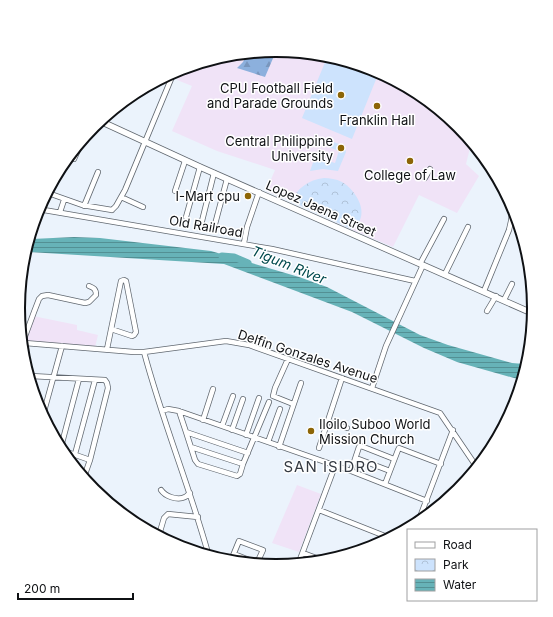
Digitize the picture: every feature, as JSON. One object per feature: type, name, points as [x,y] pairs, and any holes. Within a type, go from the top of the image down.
[{"type":"main road","name":"Lopez Jaena Street","points":[[106,124],[186,161],[528,311]]},
{"type":"street","points":[[111,221],[112,210],[121,197],[170,80]]},
{"type":"street","points":[[174,191],[186,161]]},
{"type":"street","points":[[186,217],[200,167]]},
{"type":"street","points":[[425,178],[430,169]]},
{"type":"street","points":[[84,206],[98,172]]},
{"type":"street","points":[[201,225],[214,173]]},
{"type":"street","points":[[214,228],[227,179]]},
{"type":"street","points":[[244,243],[247,227],[259,192]]},
{"type":"street","points":[[52,195],[84,206],[112,210]]},
{"type":"street","points":[[121,197],[143,207]]},
{"type":"street","points":[[60,212],[64,200]]},
{"type":"street","name":"Old Railroad","points":[[45,210],[244,243],[415,281]]},
{"type":"street","points":[[372,388],[386,346],[402,313],[421,264],[444,219]]},
{"type":"street","points":[[484,291],[511,225],[512,219]]},
{"type":"street","points":[[445,274],[468,227]]},
{"type":"street","points":[[107,349],[111,329],[121,281],[124,280],[136,332],[132,336],[111,329]]},
{"type":"street","points":[[504,300],[512,284]]},
{"type":"street","points":[[26,332],[39,299],[42,296],[48,295],[85,303],[90,302],[96,295],[96,290],[89,286]]},
{"type":"street","points":[[487,311],[496,296]]},
{"type":"street","name":"Delfin Gonzales Avenue","points":[[27,343],[144,352],[226,341],[249,345],[440,413],[475,464]]},
{"type":"street","points":[[45,407],[62,346]]},
{"type":"street","points":[[144,352],[162,411],[198,517],[207,550]]},
{"type":"street","points":[[288,359],[273,396],[294,404]]},
{"type":"street","points":[[35,376],[105,380],[108,383],[90,460],[86,472]]},
{"type":"street","points":[[319,448],[342,378]]},
{"type":"street","points":[[63,440],[79,379]]},
{"type":"street","points":[[75,454],[95,380]]},
{"type":"street","points":[[279,447],[301,383]]},
{"type":"street","points":[[203,420],[213,389]]},
{"type":"street","points":[[222,426],[233,396]]},
{"type":"street","points":[[246,435],[259,398]]},
{"type":"street","points":[[232,430],[243,399]]},
{"type":"street","points":[[179,411],[195,460],[198,464],[237,476],[240,474],[269,402]]},
{"type":"street","points":[[162,411],[168,409],[179,411],[351,471],[427,501]]},
{"type":"street","points":[[268,442],[280,409]]},
{"type":"street","points":[[328,421],[347,428]]},
{"type":"street","points":[[422,514],[453,430]]},
{"type":"street","points":[[186,432],[248,453]]},
{"type":"street","points":[[191,446],[243,464]]},
{"type":"street","points":[[351,471],[359,447],[361,446],[394,459]]},
{"type":"street","points":[[384,484],[399,448],[441,464]]},
{"type":"street","points":[[70,453],[90,460]]},
{"type":"street","points":[[356,458],[390,471]]},
{"type":"street","points":[[301,559],[335,466]]},
{"type":"street","points":[[161,490],[168,496],[178,498],[185,497],[190,493]]},
{"type":"street","points":[[319,510],[384,536]]},
{"type":"street","points":[[160,531],[164,518],[168,514],[198,517]]},
{"type":"street","points":[[233,556],[239,541],[263,550],[259,559]]},
{"type":"street","points":[[303,553],[315,557]]},
{"type":"shaded area","name":"Central Philippine University","points":[[276,57],[309,59],[357,70],[388,83],[416,99],[442,119],[470,148],[466,164],[479,176],[457,213],[419,195],[393,247],[266,191],[275,170],[217,151],[172,131],[192,86],[177,80],[179,77],[196,70],[227,62],[244,59]]},
{"type":"shaded area","points":[[33,316],[77,325],[77,330],[98,335],[95,347],[27,341]]},
{"type":"shaded area","points":[[297,485],[321,494],[299,552],[272,543]]},
{"type":"green space","points":[[274,57],[265,77],[237,68],[245,59]]},
{"type":"green space","name":"CPU Football Field and Parade Grounds","points":[[325,62],[357,70],[377,78],[352,139],[302,118]]},
{"type":"green space","points":[[323,138],[344,146],[346,152],[338,171],[323,169],[310,171],[315,157],[335,163],[339,151],[321,144]]},
{"type":"green space","points":[[324,178],[342,182],[351,189],[358,199],[361,210],[360,220],[359,223],[351,229],[291,201],[304,185]]},
{"type":"water","points":[[74,237],[100,238],[211,251],[299,277],[327,287],[420,335],[448,345],[512,363],[522,364],[518,379],[457,362],[424,348],[352,312],[224,264],[32,252],[35,239]]},
{"type":"waterway","name":"Tigum River","points":[[222,256],[234,257],[248,263]]},
{"type":"place","name":"CPU Football Field and Parade Grounds","points":[[341,95]]},
{"type":"place","name":"Franklin Hall","points":[[377,106]]},
{"type":"place","name":"Central Philippine University","points":[[341,148]]},
{"type":"place","name":"College of Law","points":[[410,161]]},
{"type":"place","name":"I-Mart cpu","points":[[248,196]]},
{"type":"place","name":"Iloilo Suboo World Mission Church","points":[[311,431]]},
{"type":"district","name":"SAN ISIDRO","points":[[331,467]]}]
